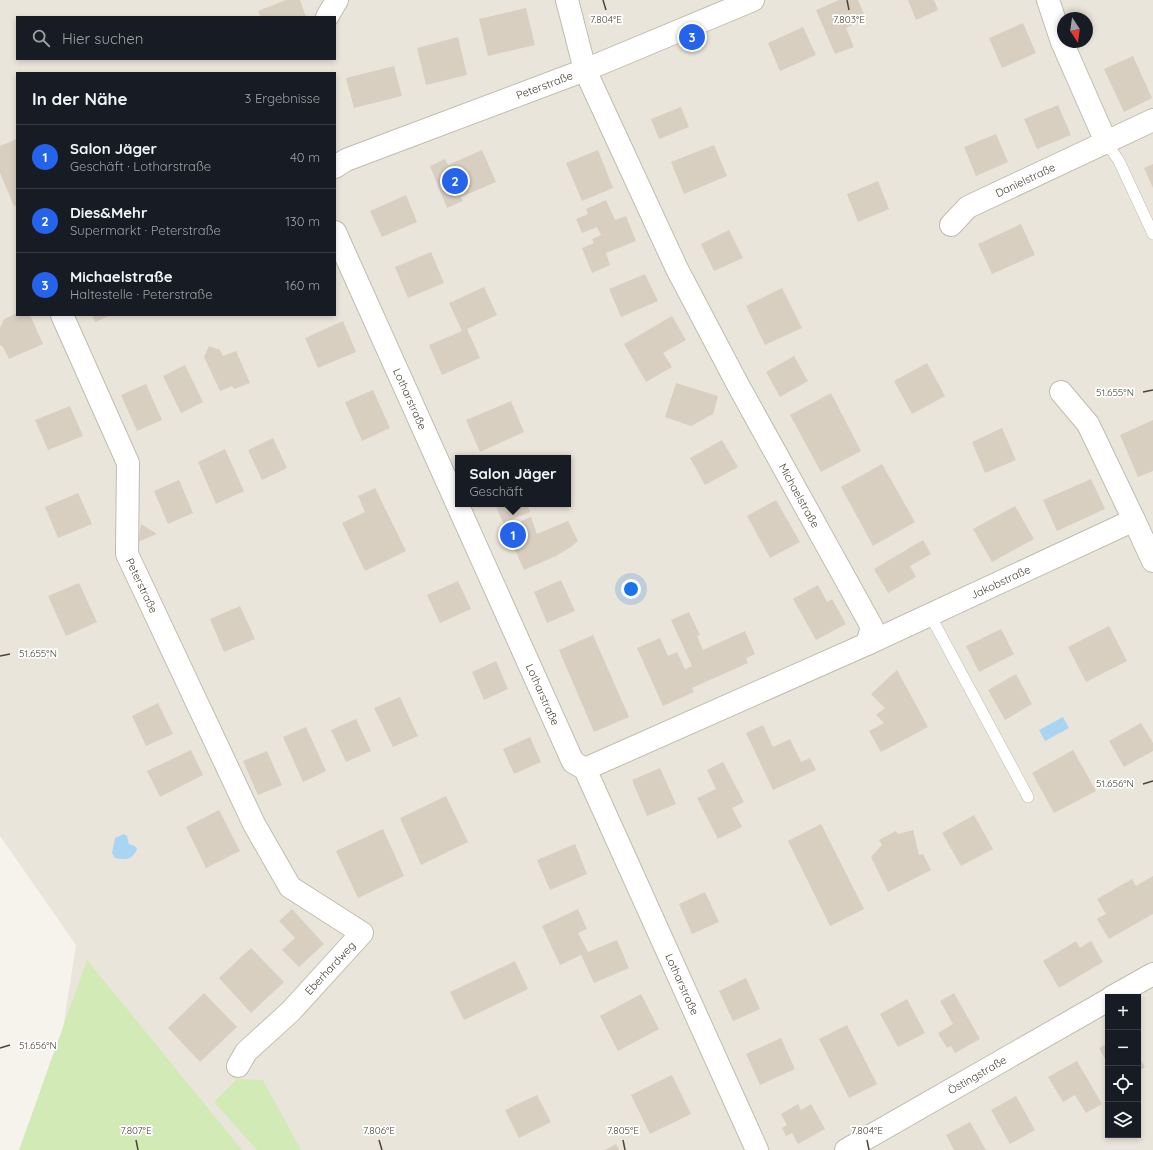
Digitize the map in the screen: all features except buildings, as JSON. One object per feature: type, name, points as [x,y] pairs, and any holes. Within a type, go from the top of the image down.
[{"type":"street","points":[[328,16],[337,0]]},
{"type":"street","name":"Michaelstraße","points":[[567,0],[585,70],[677,269],[738,385],[872,627],[867,644]]},
{"type":"street","name":"Peterstraße","points":[[336,166],[346,160],[585,70],[753,0]]},
{"type":"street","points":[[1048,0],[1062,42],[1106,142]]},
{"type":"street","name":"Danielstraße","points":[[951,225],[968,207],[1153,120]]},
{"type":"street","name":"Lotharstraße","points":[[336,234],[455,499]]},
{"type":"street","name":"Peterstraße","points":[[62,316],[128,463],[127,554],[254,824]]},
{"type":"street","points":[[1061,392],[1088,424],[1153,561]]},
{"type":"street","name":"Lotharstraße","points":[[458,507],[573,762],[585,769],[757,1150]]},
{"type":"street","name":"Jakobstraße","points":[[867,644],[1134,520]]},
{"type":"street","points":[[585,769],[867,644]]},
{"type":"street","name":"Eberhardweg","points":[[238,1066],[246,1052],[291,1011],[362,933],[290,887],[254,824]]},
{"type":"street","points":[[1117,994],[1153,974]]},
{"type":"street","name":"Östingstraße","points":[[846,1150],[1105,1002]]},
{"type":"lane","points":[[1106,142],[1119,161],[1153,234]]},
{"type":"lane","points":[[930,614],[1028,797]]},
{"type":"shaded area","points":[[0,0],[1153,0],[1153,1150],[44,1150],[76,945],[0,836]]},
{"type":"green space","points":[[87,960],[242,1150],[19,1150]]},
{"type":"green space","points":[[237,1079],[263,1080],[301,1150],[257,1150],[214,1102]]},
{"type":"water","points":[[1063,717],[1069,728],[1045,741],[1039,730]]},
{"type":"water","points":[[124,834],[127,836],[129,844],[135,846],[137,849],[131,857],[122,859],[115,858],[112,853],[115,838]]},
{"type":"place","name":"Michaelstraße","points":[[692,37]]},
{"type":"place","name":"Dies&Mehr","points":[[455,181]]},
{"type":"place","name":"Salon Jäger","points":[[513,535]]}]
